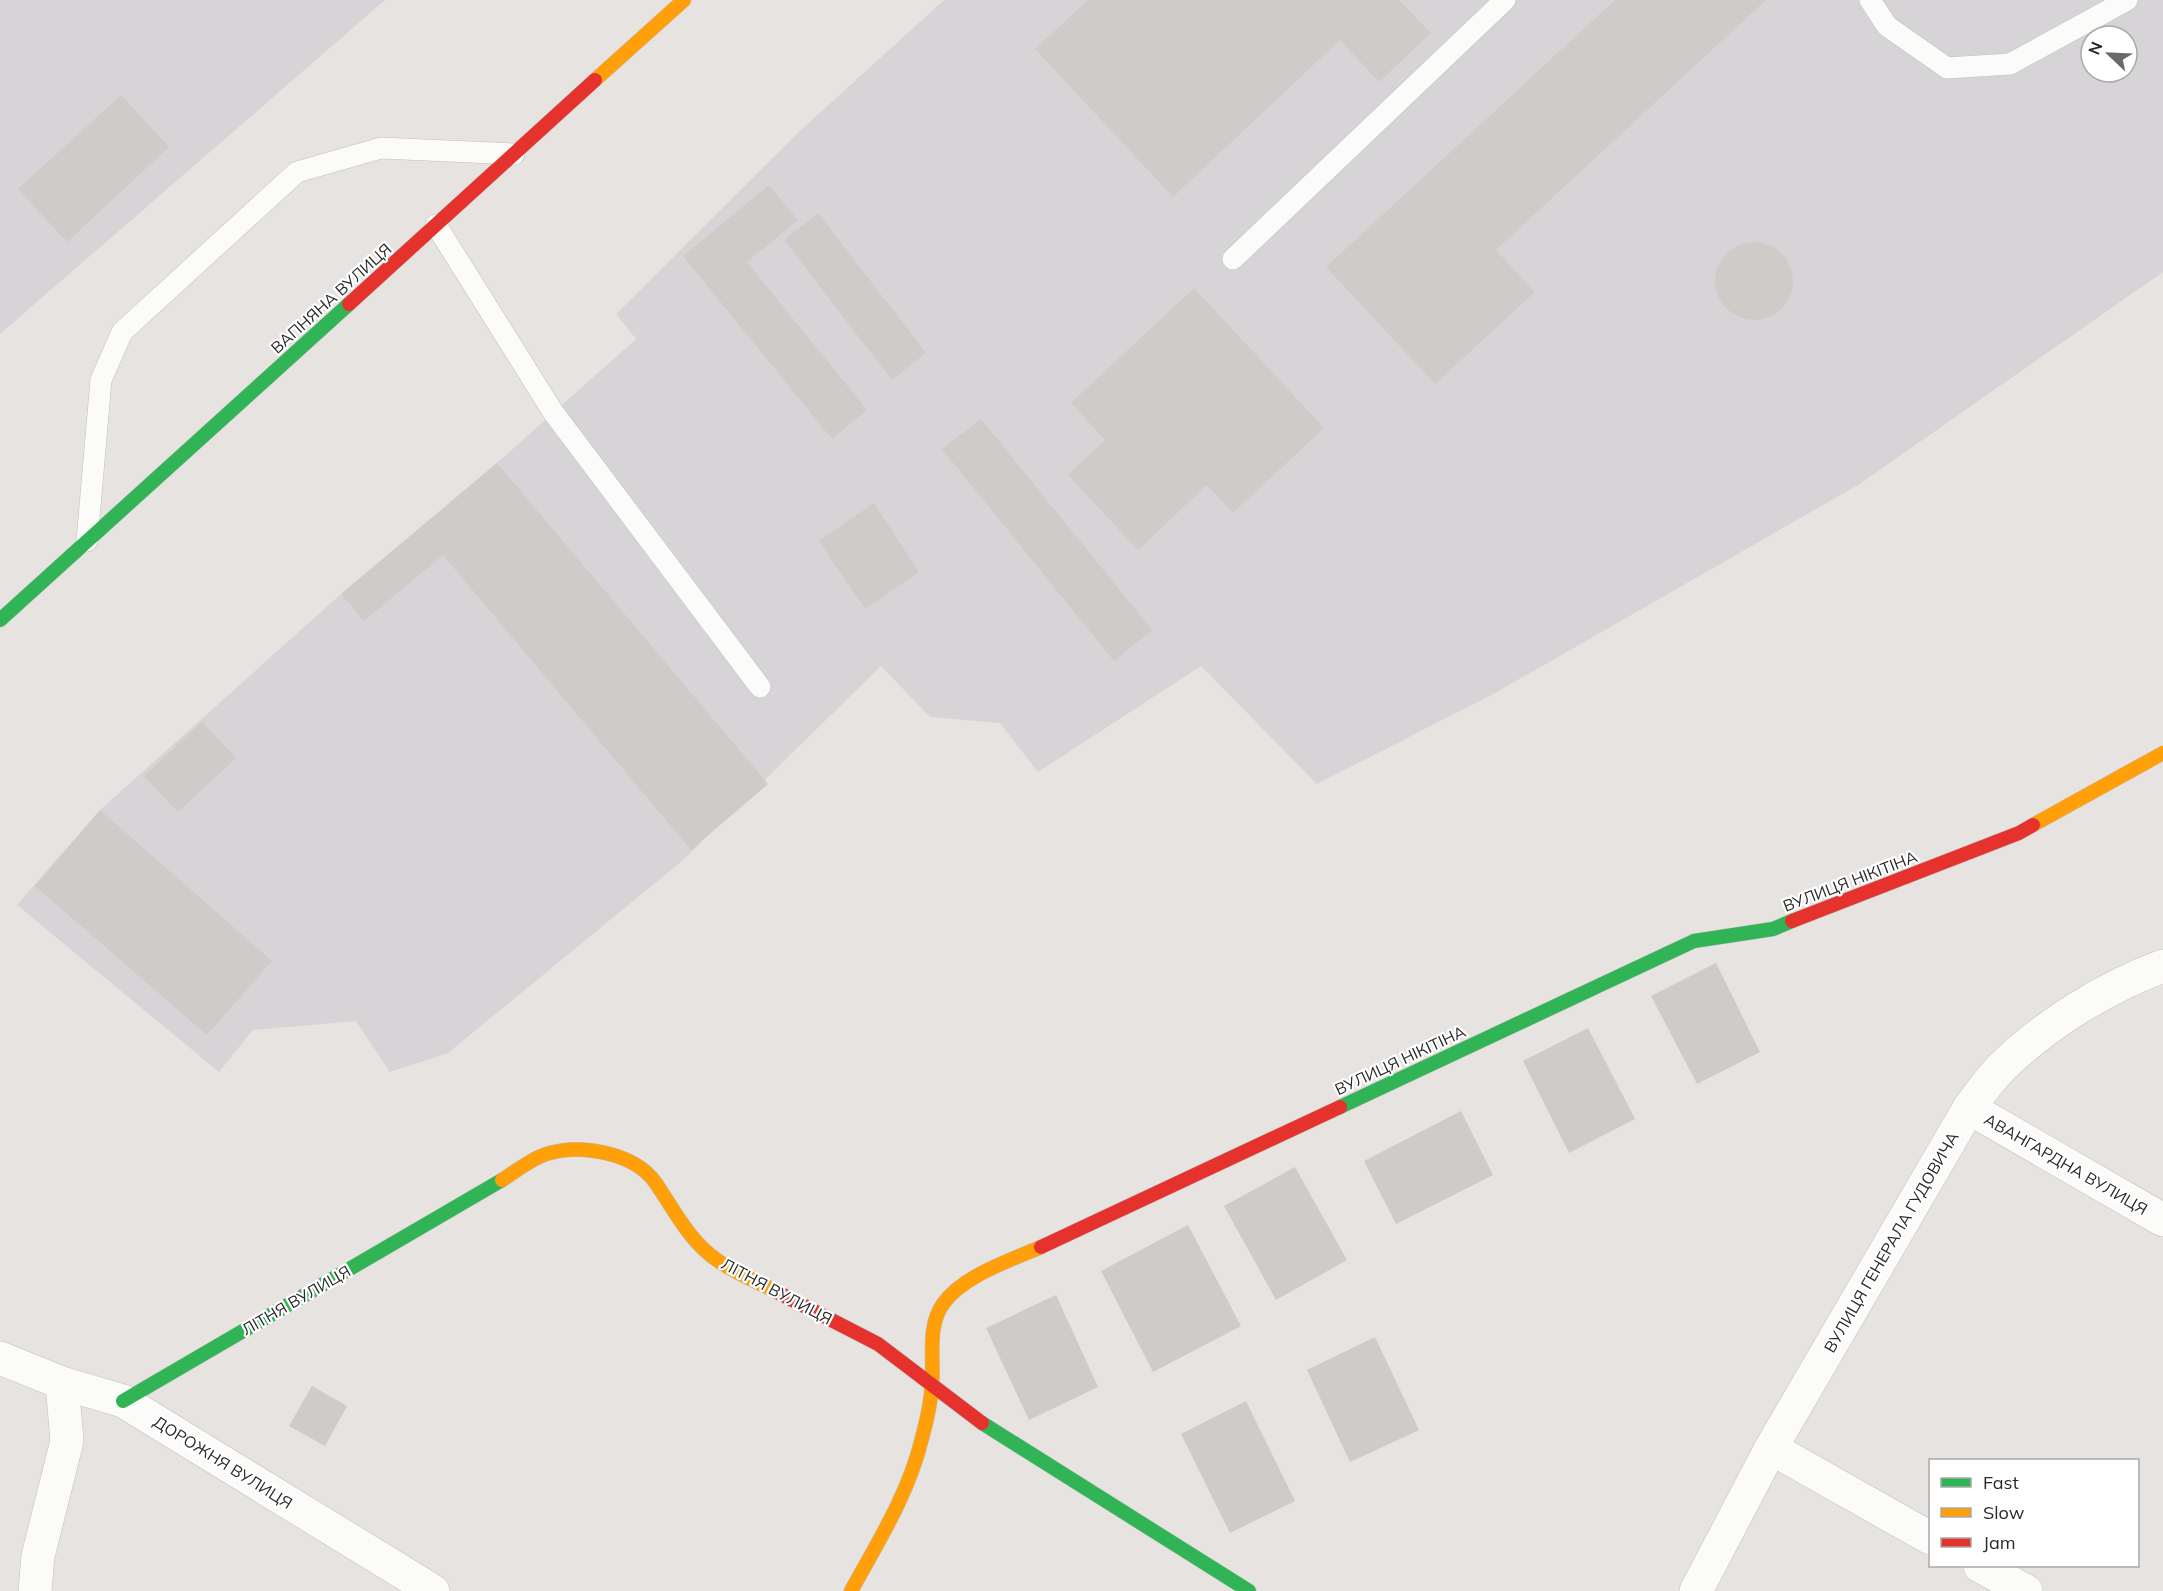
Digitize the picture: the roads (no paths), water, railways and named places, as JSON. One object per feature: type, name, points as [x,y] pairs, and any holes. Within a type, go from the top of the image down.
[{"type":"street","name":"ВАПНЯНА ВУЛИЦЯ","points":[[0,620],[684,0]]},
{"type":"street","name":"ВУЛИЦЯ НІКІТІНА","points":[[851,1591],[893,1515],[911,1475],[927,1418],[932,1384],[934,1327],[941,1308],[954,1292],[978,1276],[1694,941],[1773,929],[2019,833],[2163,753]]},
{"type":"street","name":"ВУЛИЦЯ ГЕНЕРАЛА ГУДОВИЧА","points":[[1696,1591],[1771,1448],[1969,1108],[1999,1070],[2040,1034],[2095,998],[2163,966]]},
{"type":"street","name":"АВАНГАРДНА ВУЛИЦЯ","points":[[1969,1108],[2163,1220]]},
{"type":"street","name":"ЛІТНЯ ВУЛИЦЯ","points":[[123,1401],[548,1153],[579,1149],[632,1162],[653,1179],[683,1226],[716,1260],[878,1344],[988,1428],[1249,1591]]},
{"type":"street","name":"ДОРОЖНЯ ВУЛИЦЯ","points":[[0,1358],[62,1383],[123,1401],[433,1591]]},
{"type":"street","points":[[35,1591],[38,1556],[67,1441],[62,1383]]},
{"type":"street","points":[[1771,1448],[1929,1537]]},
{"type":"street","points":[[1982,1567],[2026,1591]]},
{"type":"lane","points":[[1233,259],[1505,0]]},
{"type":"lane","points":[[1870,0],[1887,26],[1947,68],[2010,64],[2127,0]]},
{"type":"lane","points":[[87,541],[101,380],[122,332],[297,172],[381,148],[514,154]]},
{"type":"lane","points":[[436,225],[553,412],[760,687]]}]
